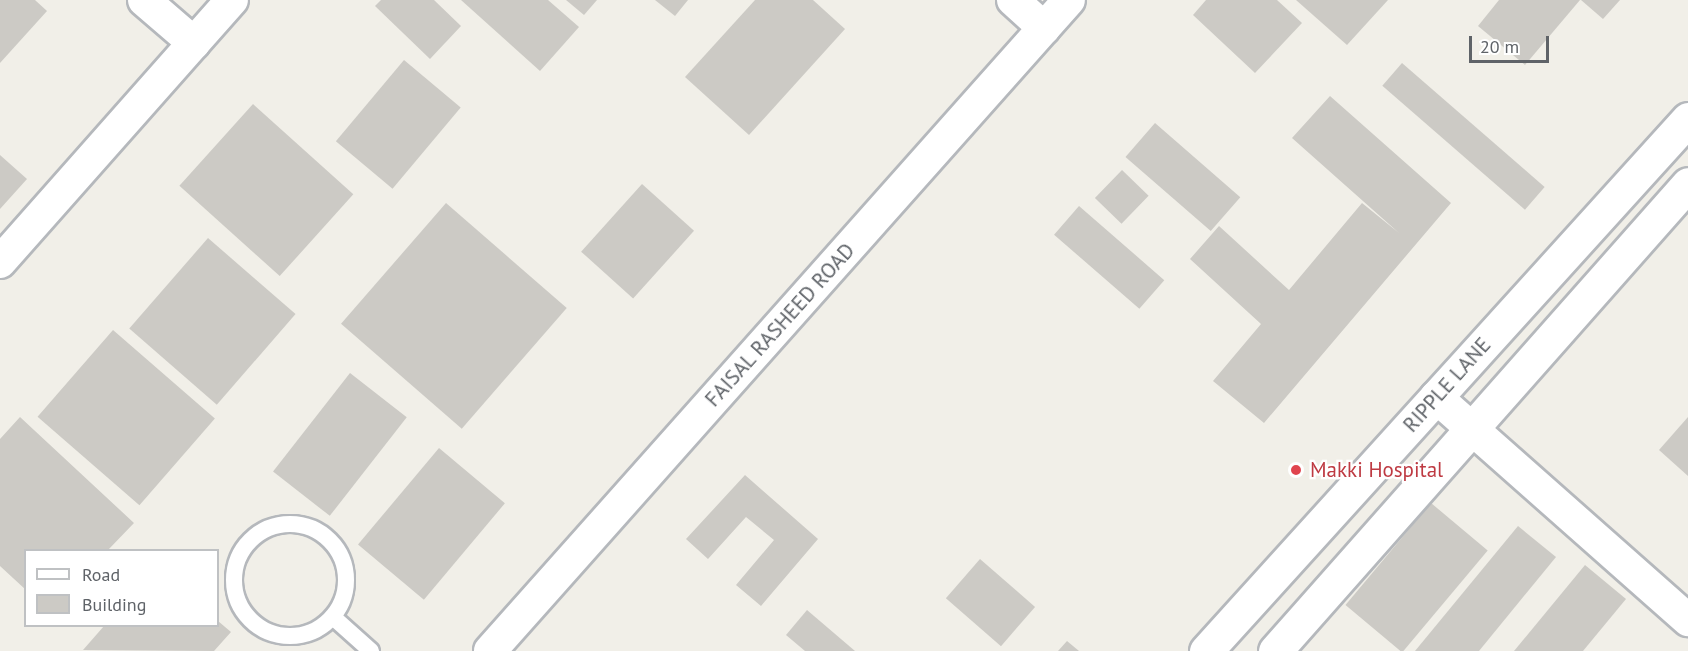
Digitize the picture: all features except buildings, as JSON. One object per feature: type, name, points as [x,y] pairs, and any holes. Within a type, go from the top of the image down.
[{"type":"street","points":[[144,0],[194,43]]},
{"type":"street","points":[[0,262],[232,0]]},
{"type":"street","points":[[1013,0],[1044,28]]},
{"type":"street","name":"FAISAL RASHEED ROAD","points":[[490,651],[1069,0]]},
{"type":"street","name":"RIPPLE LANE","points":[[1206,651],[1688,119]]},
{"type":"street","points":[[1275,651],[1688,184]]},
{"type":"street","points":[[1436,397],[1688,620]]},
{"type":"lane","points":[[287,524],[328,538],[347,576],[333,617],[294,636],[253,622],[234,584],[248,543],[287,524]]},
{"type":"lane","points":[[333,617],[371,651]]},
{"type":"place","name":"Makki Hospital","points":[[1296,470]]}]
